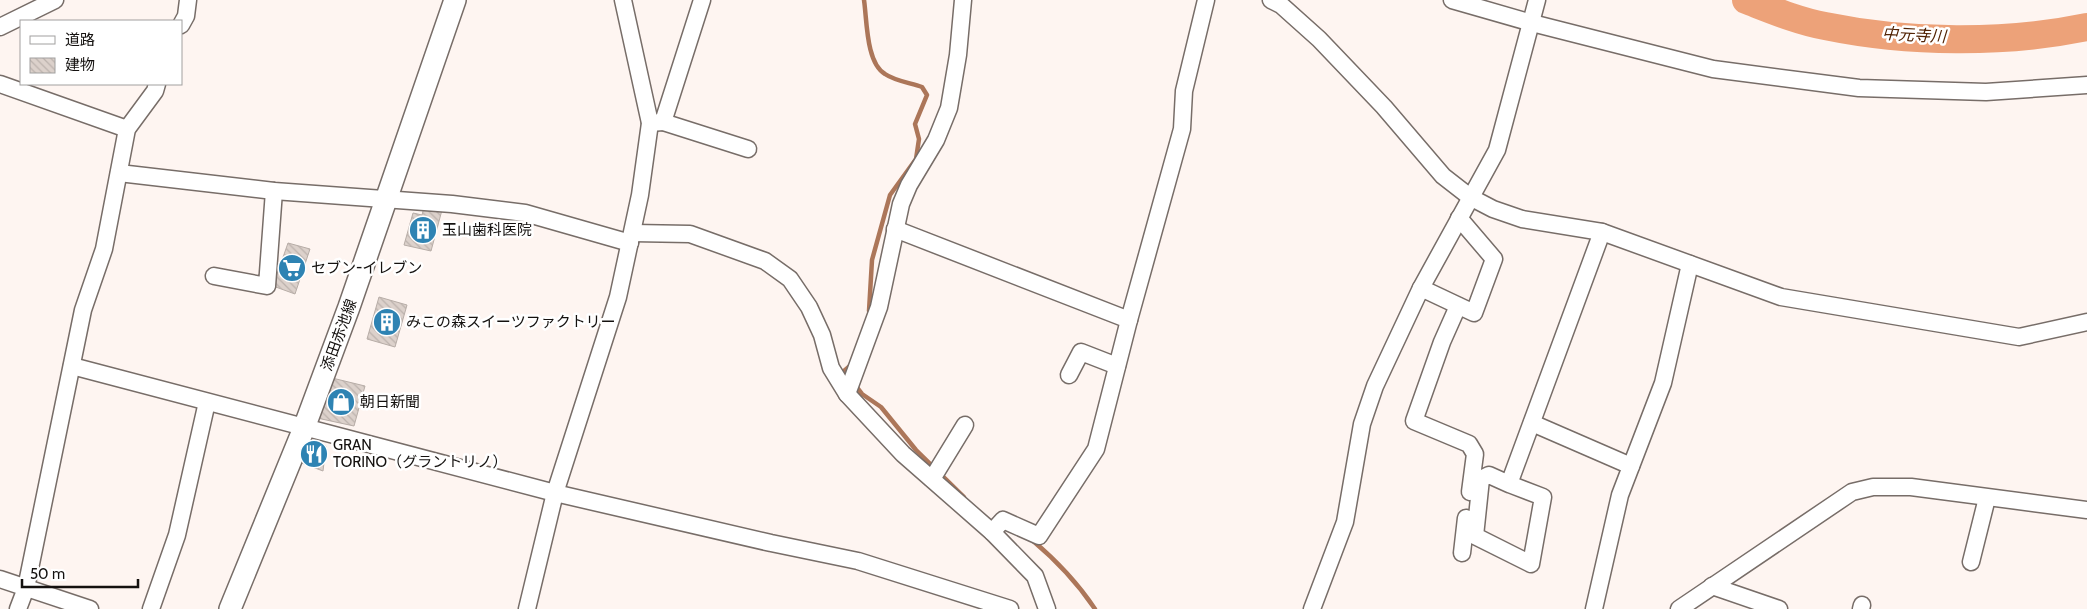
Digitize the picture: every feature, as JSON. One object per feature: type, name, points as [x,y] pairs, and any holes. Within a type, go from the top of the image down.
[{"type":"main road","name":"添田赤池線","points":[[230,609],[304,428],[349,307],[455,0]]},
{"type":"street","points":[[182,24],[186,16],[188,0]]},
{"type":"street","points":[[623,0],[656,122]]},
{"type":"street","points":[[527,609],[555,493],[618,296],[656,122],[702,0]]},
{"type":"street","points":[[847,394],[879,308],[895,229],[909,185],[936,140],[949,108],[958,55],[963,0]]},
{"type":"street","points":[[992,532],[1003,520],[1039,536],[1096,449],[1129,320],[1182,129],[1184,90],[1206,0]]},
{"type":"street","points":[[1271,0],[1281,5],[1319,39],[1384,107],[1443,176],[1470,197],[1493,210],[1522,219],[1602,232],[1781,297],[2019,337],[2087,322]]},
{"type":"street","points":[[1452,0],[1532,23],[1714,69],[1859,88],[1986,92],[2087,85]]},
{"type":"street","points":[[0,27],[50,1]]},
{"type":"street","points":[[1312,609],[1345,522],[1365,417],[1375,386],[1420,288],[1497,150],[1536,4]]},
{"type":"street","points":[[0,84],[128,129]]},
{"type":"street","points":[[18,609],[26,588],[82,310],[104,250],[128,129],[155,92],[157,85]]},
{"type":"street","points":[[656,122],[748,149]]},
{"type":"street","points":[[119,173],[274,191],[386,199],[526,213],[632,238],[690,234],[765,261],[790,279],[810,306],[822,335],[831,368],[847,394],[878,429],[992,532],[1035,576],[1047,609]]},
{"type":"street","points":[[214,276],[267,286],[274,191]]},
{"type":"street","points":[[1420,288],[1474,313],[1494,259],[1459,218]]},
{"type":"street","points":[[895,229],[1129,320]]},
{"type":"street","points":[[1509,484],[1602,232]]},
{"type":"street","points":[[1594,609],[1620,495],[1663,382],[1690,264]]},
{"type":"street","points":[[1458,306],[1442,342],[1414,421],[1469,444],[1475,454],[1462,553]]},
{"type":"street","points":[[1069,376],[1081,352],[1117,366]]},
{"type":"street","points":[[72,366],[555,493],[858,561],[1010,609]]},
{"type":"street","points":[[151,609],[177,535],[207,402]]},
{"type":"street","points":[[1532,423],[1631,466]]},
{"type":"street","points":[[932,479],[965,425]]},
{"type":"street","points":[[1489,475],[1509,484],[1543,497],[1531,564],[1474,536],[1481,479],[1489,475]]},
{"type":"street","points":[[1679,609],[1852,492],[1873,487],[1911,487],[2087,510]]},
{"type":"street","points":[[1971,562],[1987,498]]},
{"type":"street","points":[[0,579],[90,609]]},
{"type":"street","points":[[1712,586],[1778,609]]},
{"type":"building","name":"玉山歯科医院","points":[[424,207],[442,210],[431,251],[404,245],[413,213],[422,215]]},
{"type":"building","name":"セブン-イレブン","points":[[288,243],[310,249],[295,294],[273,286]]},
{"type":"building","name":"みこの森スイーツファクトリー","points":[[379,297],[407,305],[395,347],[367,339]]},
{"type":"building","name":"朝日新聞","points":[[328,377],[365,386],[354,426],[317,418]]},
{"type":"building","name":"GRAN TORINO（グラントリノ）","points":[[308,440],[326,446],[323,471],[299,462]]},
{"type":"waterway","points":[[864,0],[868,40],[874,61],[885,74],[922,87],[927,95],[915,124],[919,139],[916,159],[890,195],[872,260],[869,311]]},
{"type":"waterway","name":"中元寺川","points":[[1746,0],[1815,24],[1889,36],[1990,39],[2056,33],[2087,27]]},
{"type":"waterway","points":[[848,377],[844,371],[851,365]]},
{"type":"waterway","points":[[855,385],[862,394],[881,407],[916,450],[964,497]]},
{"type":"waterway","points":[[1032,540],[1066,572],[1095,609]]},
{"type":"place","name":"玉山歯科医院","points":[[423,230]]},
{"type":"place","name":"セブン-イレブン","points":[[292,268]]},
{"type":"place","name":"みこの森スイーツファクトリー","points":[[387,322]]},
{"type":"place","name":"朝日新聞","points":[[341,402]]},
{"type":"place","name":"GRAN TORINO（グラントリノ）","points":[[314,454]]}]
